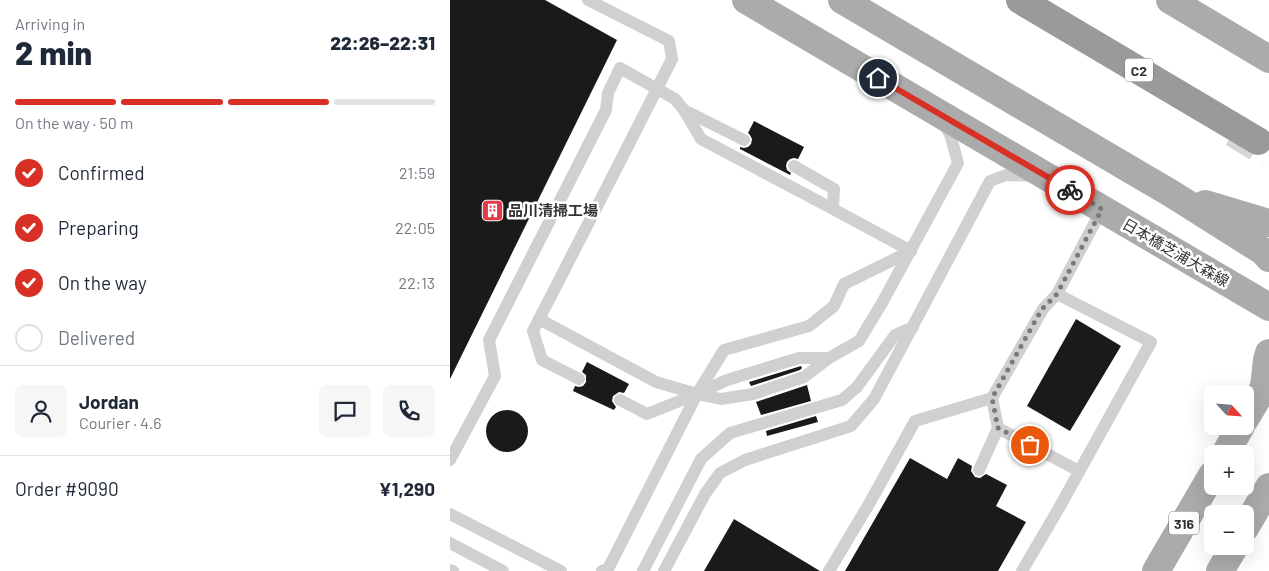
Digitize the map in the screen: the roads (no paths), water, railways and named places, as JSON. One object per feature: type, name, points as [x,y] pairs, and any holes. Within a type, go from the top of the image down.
[{"type":"highway","name":"C2","points":[[1020,0],[1258,141]]},
{"type":"main road","name":"日本橋芝浦大森線","points":[[746,0],[1269,307]]},
{"type":"main road","points":[[1170,0],[1264,58]]},
{"type":"main road","points":[[852,5],[1172,194],[1264,252],[1269,258]]},
{"type":"main road","points":[[1172,194],[1269,223]]},
{"type":"main road","points":[[1254,404],[1267,383],[1267,360],[1269,353]]},
{"type":"main road","points":[[1254,513],[1269,487]]},
{"type":"main road","name":"316","points":[[1156,571],[1204,489]]},
{"type":"main road","points":[[1220,571],[1230,555]]},
{"type":"lane","points":[[578,379],[542,360],[533,331],[672,59],[669,42],[588,0]]},
{"type":"lane","points":[[450,460],[495,376],[489,340],[606,110],[608,93],[620,68],[675,99],[684,110],[700,139],[911,251]]},
{"type":"lane","points":[[684,110],[744,140]]},
{"type":"lane","points":[[539,319],[656,382],[697,394],[720,399],[753,394],[804,377],[829,358],[859,341],[911,251],[958,163],[950,134],[939,114]]},
{"type":"lane","points":[[794,166],[834,189],[833,208]]},
{"type":"lane","points":[[664,571],[705,494],[720,473],[745,460],[851,426],[874,399],[990,181],[1006,175],[1045,176]]},
{"type":"lane","points":[[979,470],[998,428],[992,398],[1042,309],[1057,294],[1102,209]]},
{"type":"lane","points":[[602,571],[608,569],[697,394],[724,350],[809,326],[834,306],[844,284],[911,251]]},
{"type":"lane","points":[[1022,571],[1151,342],[1057,294]]},
{"type":"lane","points":[[643,571],[701,459],[730,433],[842,400],[857,387],[895,335],[913,327]]},
{"type":"lane","points":[[620,400],[648,414],[727,380],[799,358],[829,358]]},
{"type":"lane","points":[[829,571],[915,421],[992,398]]},
{"type":"lane","points":[[998,428],[1079,471]]},
{"type":"lane","points":[[450,514],[561,571]]},
{"type":"lane","points":[[450,543],[503,571]]},
{"type":"tunnel","points":[[1233,133],[1269,155]]},
{"type":"place","name":"品川清掃工場","points":[[492,210]]}]
